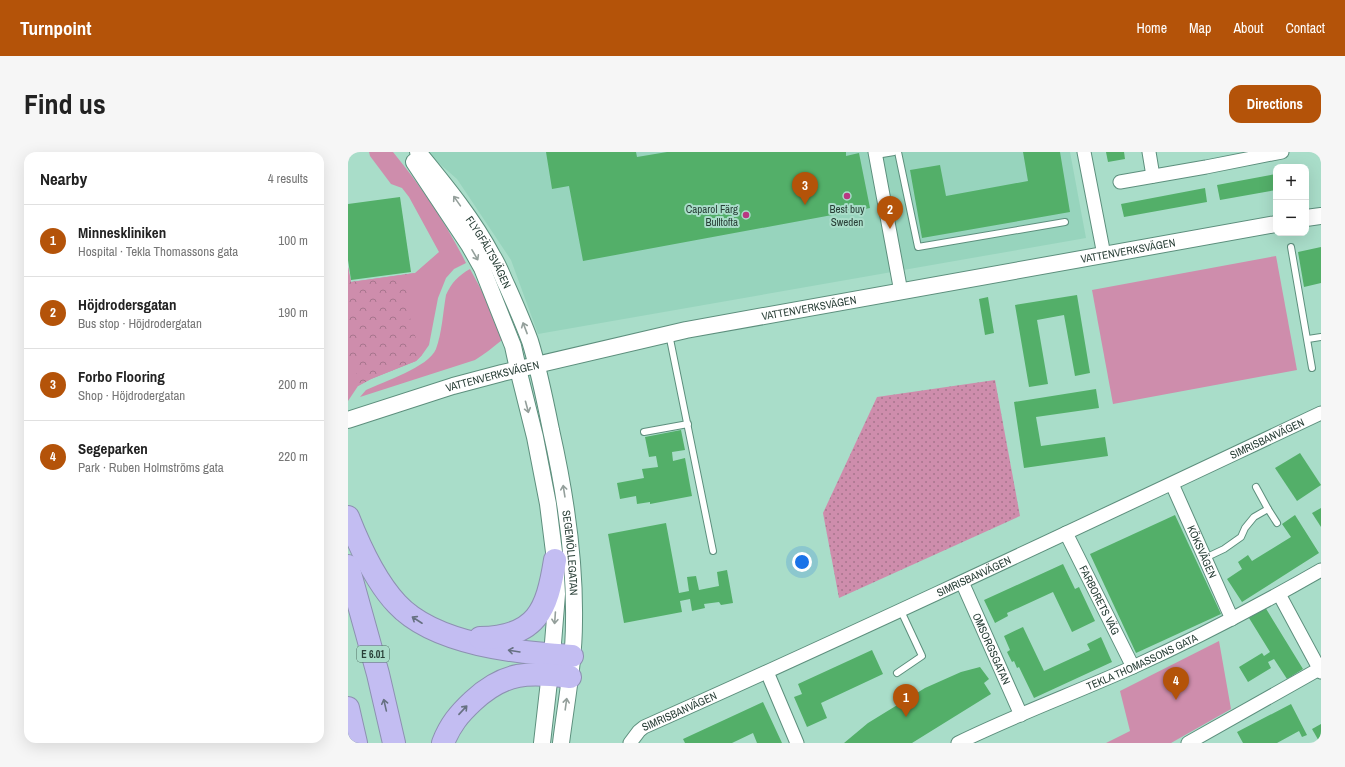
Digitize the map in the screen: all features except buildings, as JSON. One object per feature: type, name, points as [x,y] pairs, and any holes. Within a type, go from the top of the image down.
[{"type":"highway","points":[[348,517],[355,534],[384,587],[397,605],[414,619],[452,636],[509,650],[561,666]]},
{"type":"highway","points":[[452,636],[494,638],[514,633],[528,626],[539,615],[548,598],[555,560]]},
{"type":"highway","name":"E 6.01","points":[[348,566],[378,674],[394,743]]},
{"type":"highway","points":[[443,743],[449,728],[461,711],[489,687],[502,680],[542,674],[561,666]]},
{"type":"highway","points":[[348,708],[356,743]]},
{"type":"street","name":"FLYGFÄLTSVÄGEN","points":[[407,152],[469,245],[482,268],[513,346],[518,369]]},
{"type":"street","name":"FLYGFÄLTSVÄGEN","points":[[418,152],[450,191],[494,258],[519,313],[537,365]]},
{"type":"street","points":[[1084,152],[1104,255]]},
{"type":"street","points":[[1149,152],[1153,176]]},
{"type":"street","points":[[1120,182],[1206,167],[1266,153],[1282,152]]},
{"type":"street","points":[[876,153],[901,292]]},
{"type":"street","points":[[1309,218],[1321,216]]},
{"type":"street","name":"VATTENVERKSVÄGEN","points":[[348,420],[453,386],[518,369],[669,334],[1273,225]]},
{"type":"street","name":"SEGEMÖLLEGATAN","points":[[537,365],[561,474],[568,521],[574,593],[574,621],[542,743]]},
{"type":"street","name":"SEGEMÖLLEGATAN","points":[[518,369],[535,437],[548,504],[555,560],[561,666],[561,743]]},
{"type":"street","name":"SIMRISBANVÄGEN","points":[[630,743],[644,727],[901,611],[1320,416]]},
{"type":"street","name":"KÖKSVÄGEN","points":[[1172,484],[1232,619]]},
{"type":"street","name":"FARBORETS VÄG","points":[[1066,533],[1133,667]]},
{"type":"street","name":"TEKLA THOMASSONS GATA","points":[[958,743],[1133,667],[1232,619],[1321,570]]},
{"type":"street","name":"OMSORGSGATAN","points":[[962,582],[1021,715]]},
{"type":"street","points":[[1188,743],[1320,670],[1279,594]]},
{"type":"street","points":[[767,672],[797,743]]},
{"type":"lane","points":[[876,153],[894,152]]},
{"type":"lane","points":[[898,152],[918,246],[1065,222]]},
{"type":"lane","points":[[1291,247],[1312,368]]},
{"type":"lane","points":[[669,334],[713,551]]},
{"type":"lane","points":[[1308,339],[1321,337]]},
{"type":"lane","points":[[644,432],[688,424]]},
{"type":"lane","points":[[1256,487],[1277,523]]},
{"type":"lane","points":[[1205,558],[1224,549],[1241,537],[1245,528],[1254,517],[1268,509]]},
{"type":"lane","points":[[897,673],[922,656],[901,611]]},
{"type":"shaded area","points":[[426,152],[1070,152],[1086,238],[538,334],[511,260],[457,179]]},
{"type":"green space","points":[[369,152],[393,152],[432,205],[466,263],[454,269],[446,278],[438,298],[429,345],[422,355],[416,361],[371,379],[358,386],[348,401],[348,267],[351,282],[415,273],[439,252],[409,197],[402,188],[391,184],[370,156]]},
{"type":"green space","points":[[1276,256],[1297,370],[1113,404],[1092,290]]},
{"type":"green space","points":[[348,267],[351,282],[415,273],[409,281],[407,298],[410,318],[422,355],[416,361],[371,379],[358,386],[354,386],[354,380],[358,368],[348,366]]},
{"type":"green space","points":[[470,269],[483,293],[502,340],[475,360],[360,397],[366,390],[415,368],[432,356],[440,336],[446,295],[456,280]]},
{"type":"green space","points":[[995,380],[1020,516],[839,598],[823,513],[877,397]]},
{"type":"green space","points":[[1219,641],[1231,709],[1171,743],[1106,743],[1130,731],[1120,691]]},
{"type":"place","name":"Best buy Sweden","points":[[847,196]]},
{"type":"place","name":"Forbo Flooring","points":[[805,205]]},
{"type":"place","name":"Caparol Färg Bulltofta","points":[[746,215]]},
{"type":"place","name":"Höjdrodersgatan","points":[[890,229]]},
{"type":"place","name":"Segeparken","points":[[1176,700]]},
{"type":"place","name":"Minneskliniken","points":[[906,717]]}]
